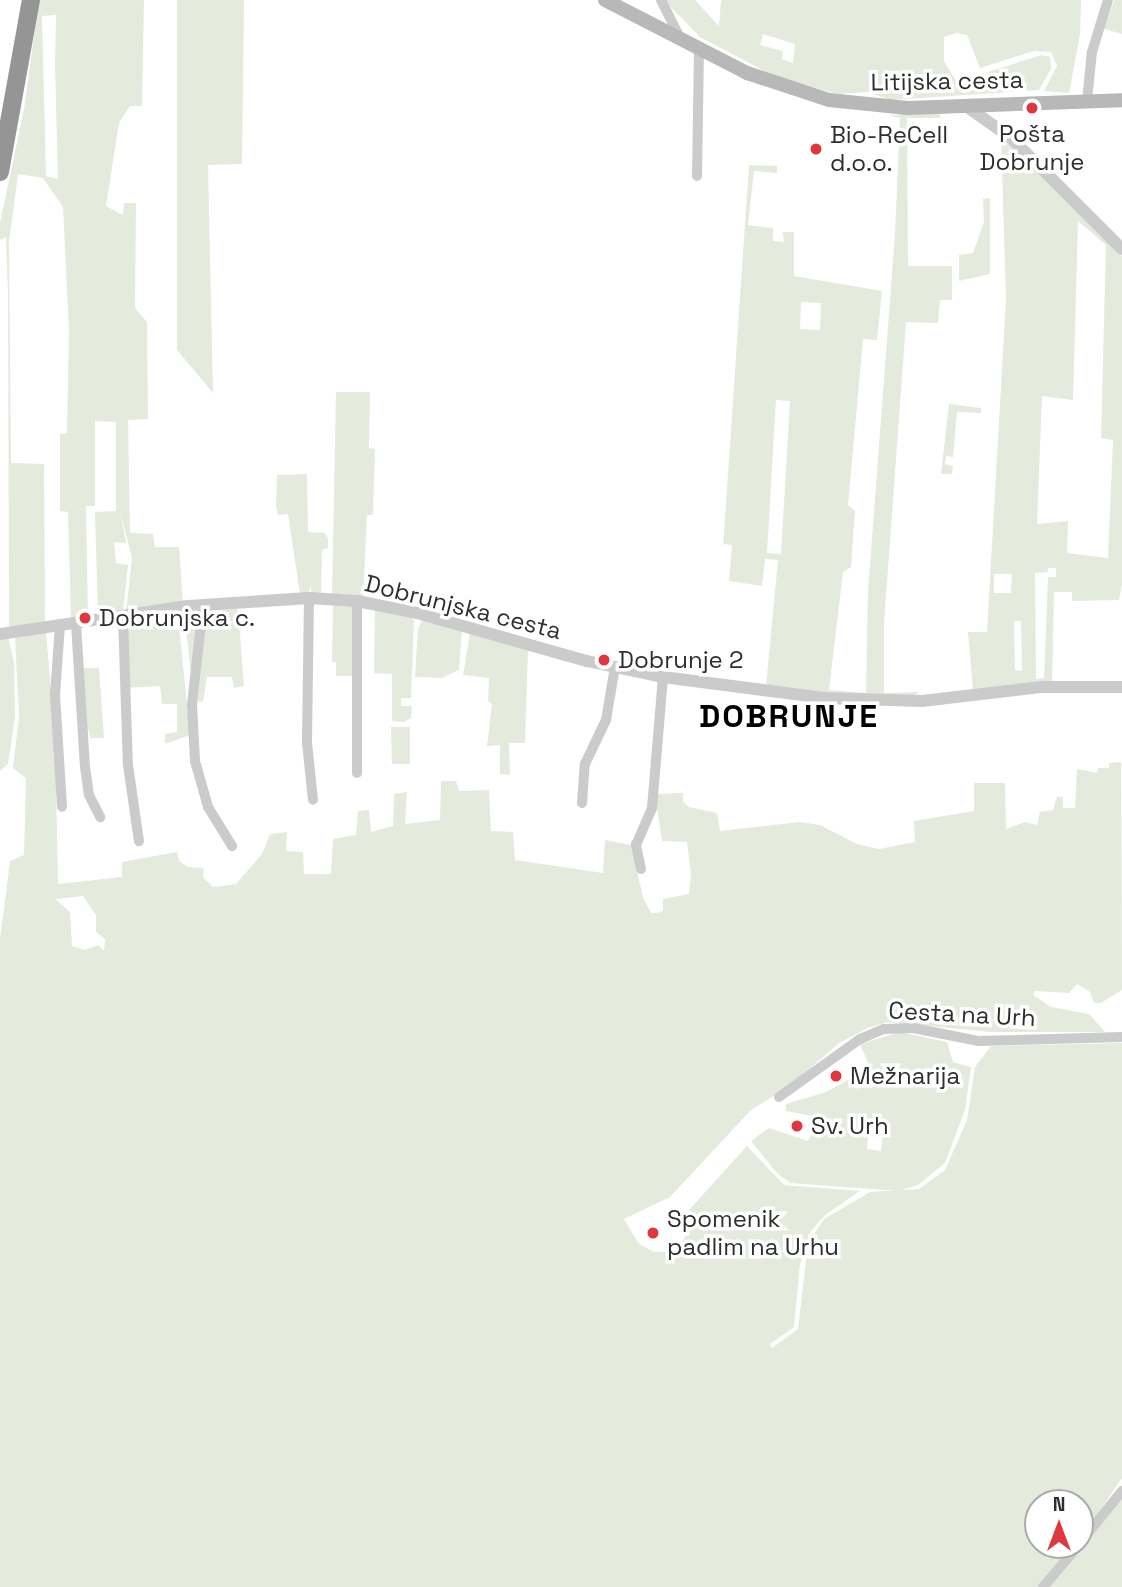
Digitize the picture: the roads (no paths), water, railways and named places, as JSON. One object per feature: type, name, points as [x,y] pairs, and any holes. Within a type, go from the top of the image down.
[{"type":"highway","points":[[0,172],[31,0]]},
{"type":"main road","name":"Litijska cesta","points":[[606,0],[747,73],[829,100],[884,107],[1122,100]]},
{"type":"street","points":[[661,0],[680,38]]},
{"type":"street","points":[[1087,100],[1092,52],[1108,0]]},
{"type":"street","points":[[697,176],[699,48]]},
{"type":"street","points":[[966,106],[1011,138],[1122,249]]},
{"type":"street","points":[[309,597],[307,743],[313,800]]},
{"type":"street","name":"Dobrunjska cesta","points":[[0,634],[203,605],[309,597],[358,601],[467,625],[615,667],[663,677],[856,701],[946,699],[1042,687],[1122,687]]},
{"type":"street","points":[[357,773],[358,601]]},
{"type":"street","points":[[203,605],[192,705],[195,761],[208,807],[232,846]]},
{"type":"street","points":[[123,617],[128,765],[139,841]]},
{"type":"street","points":[[76,624],[85,768],[89,795],[100,817]]},
{"type":"street","points":[[60,625],[55,695],[62,807]]},
{"type":"street","points":[[582,803],[585,764],[606,720],[615,667]]},
{"type":"street","points":[[641,869],[636,845],[652,810],[663,677]]},
{"type":"street","name":"Cesta na Urh","points":[[779,1097],[860,1039],[884,1029],[913,1028],[978,1041],[1122,1037]]},
{"type":"street","points":[[1094,1526],[1122,1491]]},
{"type":"street","points":[[1043,1587],[1066,1559]]},
{"type":"place","name":"Pošta Dobrunje","points":[[1032,108]]},
{"type":"place","name":"Bio-ReCell d.o.o.","points":[[816,149]]},
{"type":"place","name":"Dobrunjska c.","points":[[85,618]]},
{"type":"place","name":"Dobrunje 2","points":[[604,660]]},
{"type":"place","name":"Mežnarija","points":[[836,1076]]},
{"type":"place","name":"Sv. Urh","points":[[797,1126]]},
{"type":"place","name":"Spomenik padlim na Urhu","points":[[653,1233]]},
{"type":"district","name":"DOBRUNJE","points":[[789,716]]}]
